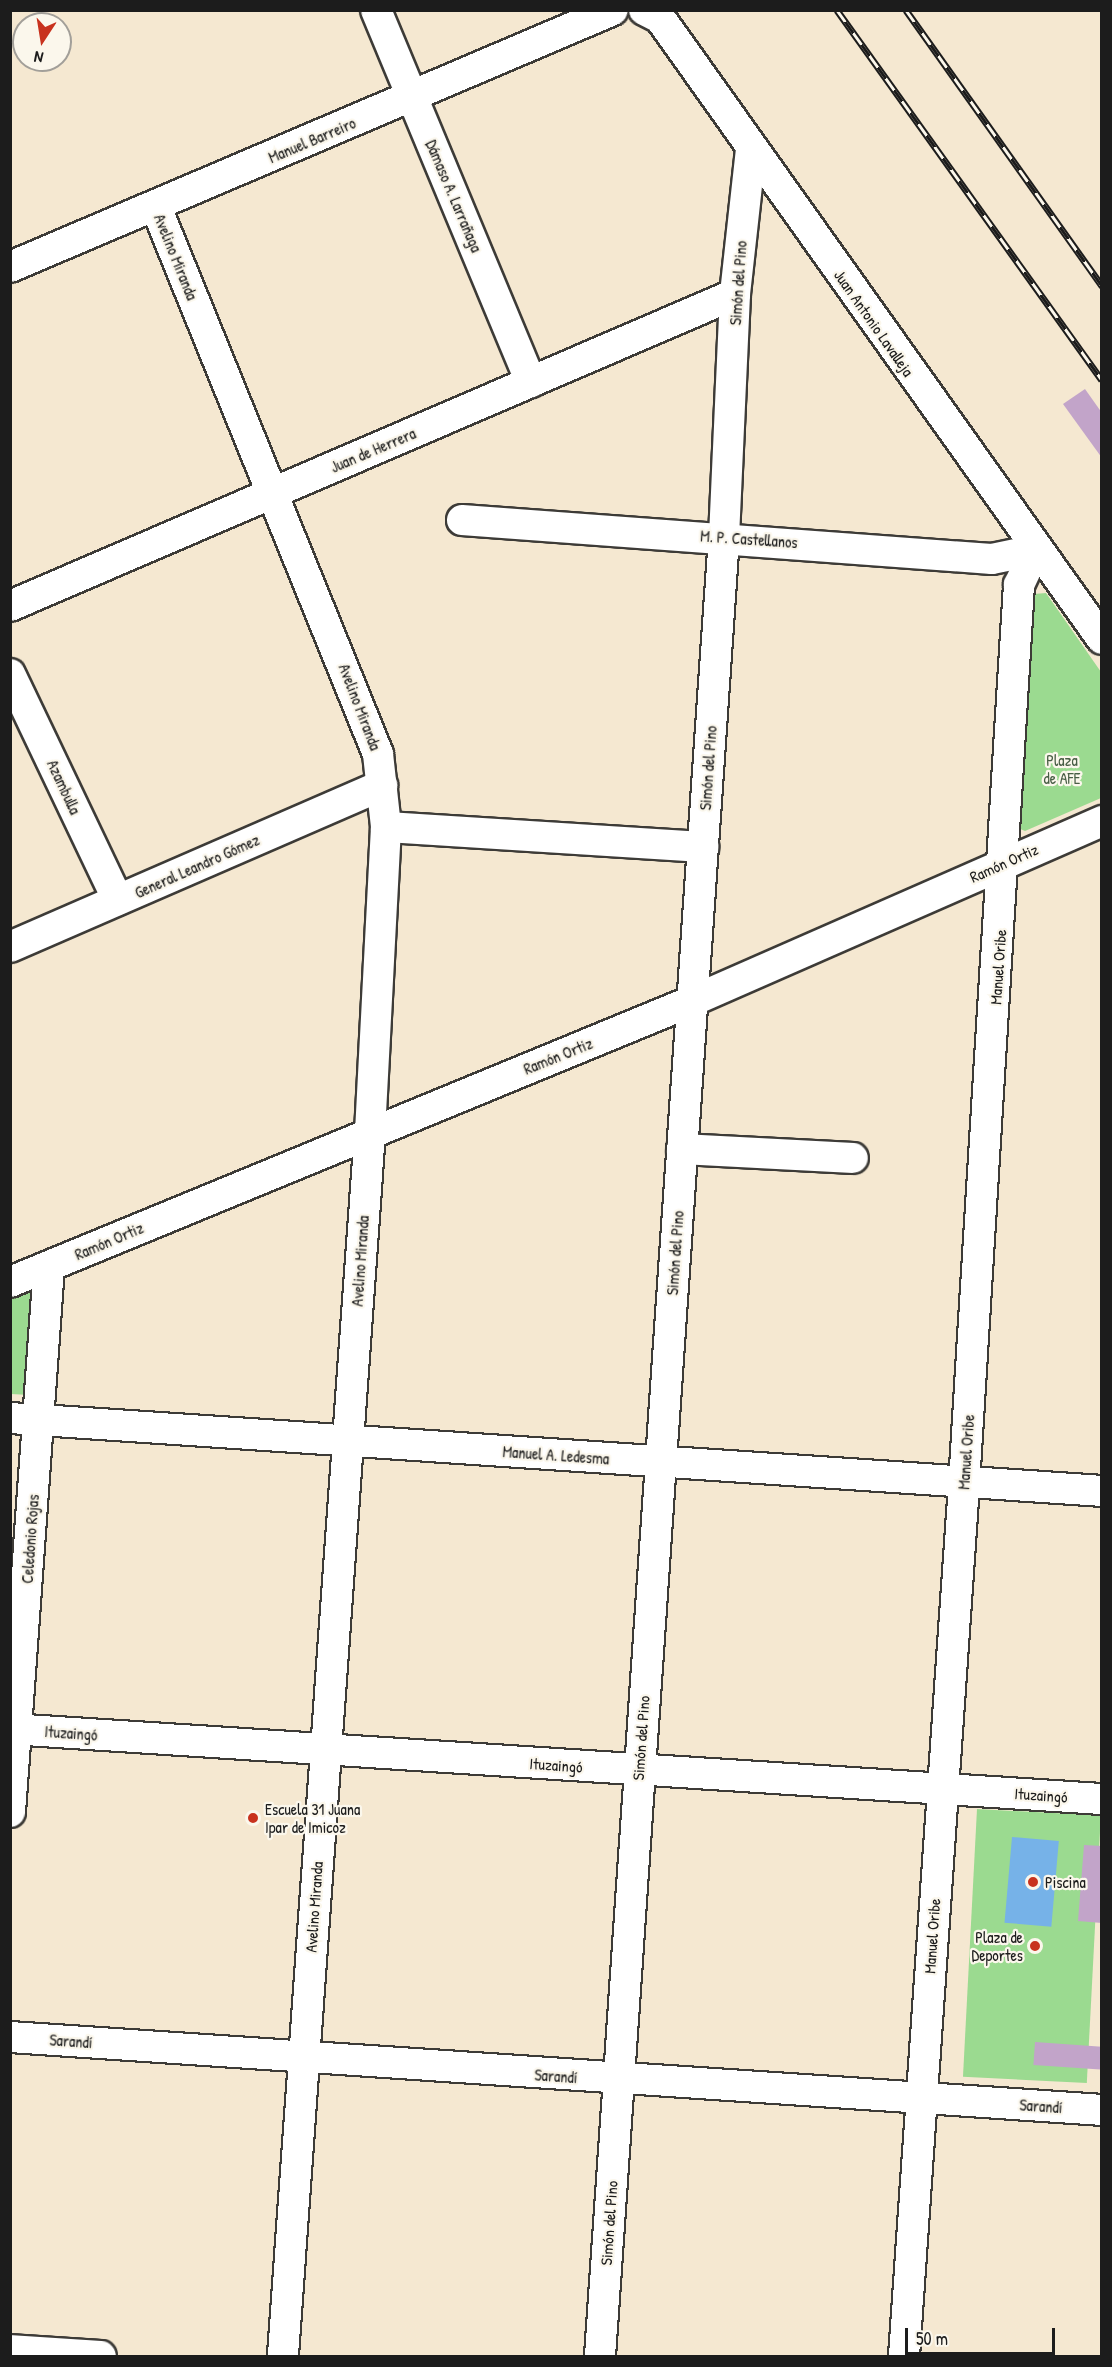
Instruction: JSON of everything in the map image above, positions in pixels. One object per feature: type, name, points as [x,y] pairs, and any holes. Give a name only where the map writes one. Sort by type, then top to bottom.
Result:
[{"type":"street","name":"Dámaso A. Larrañaga","points":[[376,10],[531,382]]},
{"type":"street","name":"Manuel Barreiro","points":[[10,267],[156,207],[613,10]]},
{"type":"street","name":"Juan Antonio Lavalleja","points":[[644,10],[660,18],[751,150],[1101,639]]},
{"type":"street","name":"Simón del Pino","points":[[600,2356],[638,1771],[724,537],[735,294],[751,150]]},
{"type":"street","name":"Avelino Miranda","points":[[156,207],[363,712],[378,754],[386,827],[370,1132],[324,1749],[283,2356]]},
{"type":"street","name":"Juan de Herrera","points":[[10,606],[735,294]]},
{"type":"street","name":"M. P. Castellanos","points":[[462,520],[724,537],[992,559],[1035,549]]},
{"type":"street","name":"Manuel Oribe","points":[[904,2356],[964,1484],[1004,863],[1019,585],[1035,549]]},
{"type":"street","name":"Azambulla","points":[[10,674],[118,900]]},
{"type":"street","name":"General Leandro Gómez","points":[[10,947],[382,785]]},
{"type":"street","name":"Ramón Ortiz","points":[[10,1282],[692,1001],[1101,821]]},
{"type":"street","points":[[386,827],[703,847]]},
{"type":"street","points":[[682,1149],[853,1158]]},
{"type":"street","name":"Celedonio Rojas","points":[[10,1812],[24,1418],[49,1266]]},
{"type":"street","name":"Manuel A. Ledesma","points":[[24,1418],[964,1484],[1101,1491]]},
{"type":"street","name":"Ituzaingó","points":[[13,1729],[1101,1799]]},
{"type":"street","name":"Sarandí","points":[[10,2037],[304,2059],[619,2080],[921,2096],[1101,2110]]},
{"type":"street","points":[[10,2350],[101,2356]]},
{"type":"green space","name":"Plaza de AFE","points":[[1046,593],[1101,672],[1101,798],[1025,831],[1018,828],[1034,594]]},
{"type":"green space","points":[[36,1283],[30,1395],[11,1394],[10,1294]]},
{"type":"green space","name":"Plaza de Deportes","points":[[977,1809],[1101,1815],[1087,2083],[963,2077]]},
{"type":"water","name":"Piscina","points":[[1012,1837],[1059,1841],[1051,1927],[1005,1923]]},
{"type":"building","points":[[1085,389],[1102,413],[1102,458],[1063,404]]},
{"type":"building","points":[[1084,1845],[1102,1846],[1102,1923],[1078,1921]]},
{"type":"building","points":[[1035,2042],[1102,2047],[1100,2070],[1033,2065]]},
{"type":"railway","points":[[837,10],[1102,380]]},
{"type":"railway","points":[[906,10],[1102,286]]},
{"type":"place","name":"Escuela 31 Juana Ipar de Imicoz","points":[[253,1818]]},
{"type":"place","name":"Piscina","points":[[1033,1882]]},
{"type":"place","name":"Plaza de Deportes","points":[[1035,1946]]}]
